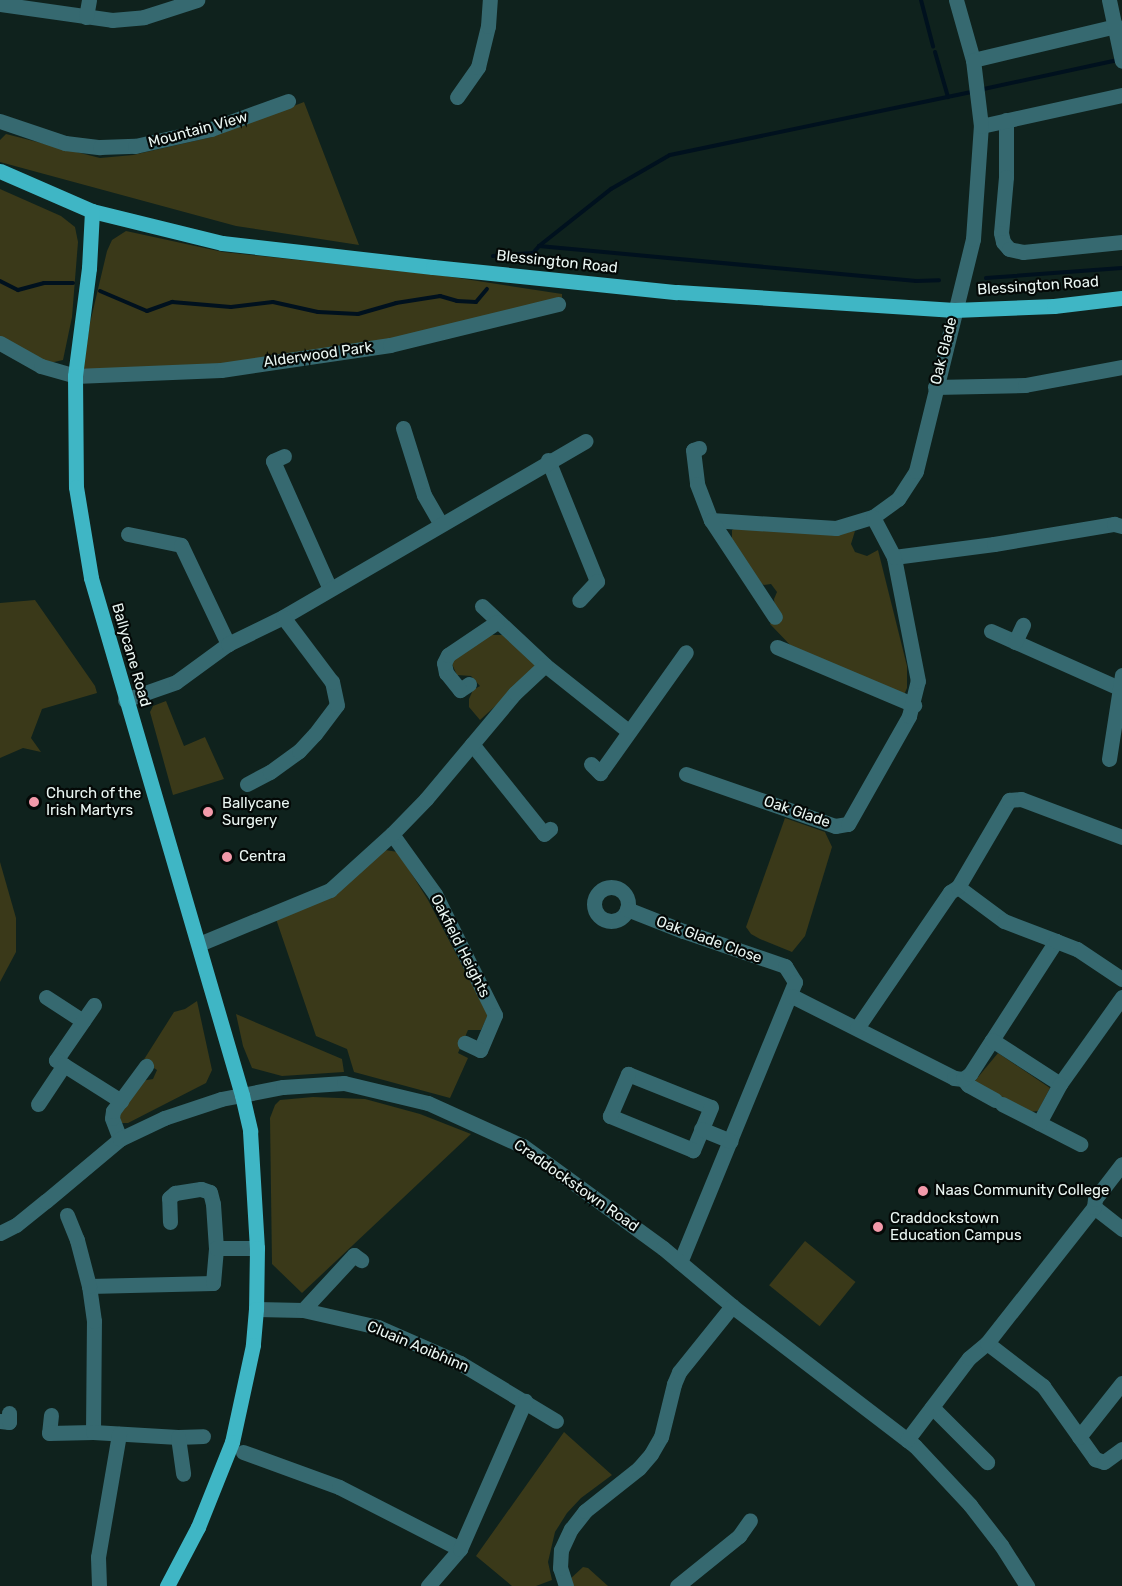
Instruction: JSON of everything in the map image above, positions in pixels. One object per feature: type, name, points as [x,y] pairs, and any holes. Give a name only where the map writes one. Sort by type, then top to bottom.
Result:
[{"type":"main road","name":"Blessington Road","points":[[0,171],[92,210],[222,243],[677,292],[954,310],[1054,306],[1122,298]]},
{"type":"main road","name":"Ballycane Road","points":[[92,210],[89,268],[75,376],[76,487],[91,578],[125,700],[199,944],[250,1131],[256,1248],[256,1309],[253,1345],[232,1442],[198,1527],[167,1586]]},
{"type":"street","points":[[86,17],[89,0]]},
{"type":"street","points":[[0,4],[112,20],[144,17],[197,0]]},
{"type":"street","points":[[457,97],[478,67],[488,26],[490,0]]},
{"type":"street","name":"Oak Glade","points":[[711,520],[836,528],[873,517],[898,499],[916,471],[973,239],[981,126],[978,83],[956,0]]},
{"type":"street","points":[[1109,0],[1121,57]]},
{"type":"street","points":[[973,60],[1116,26]]},
{"type":"street","points":[[981,126],[1122,95]]},
{"type":"street","name":"Mountain View","points":[[0,121],[65,143],[100,147],[135,146],[211,129],[288,101]]},
{"type":"street","points":[[1006,120],[1006,177],[1001,232],[1003,242],[1009,249],[1023,252],[1122,242]]},
{"type":"street","name":"Alderwood Park","points":[[0,343],[41,366],[75,376],[221,370],[387,345],[558,304]]},
{"type":"street","points":[[935,387],[1025,385],[1122,367]]},
{"type":"street","points":[[403,428],[424,495],[440,523]]},
{"type":"street","points":[[125,700],[176,682],[228,644],[283,617],[548,460],[586,441]]},
{"type":"street","points":[[699,448],[693,450],[697,484],[711,520],[775,617]]},
{"type":"street","points":[[284,456],[273,461],[330,589]]},
{"type":"street","points":[[548,460],[597,581],[579,600]]},
{"type":"street","name":"Oak Glade","points":[[686,774],[843,826],[853,816],[914,705],[918,681],[916,660],[894,557],[873,517]]},
{"type":"street","points":[[894,557],[994,544],[1114,524],[1122,526]]},
{"type":"street","points":[[128,534],[181,545],[228,644]]},
{"type":"street","points":[[482,606],[545,665],[628,731]]},
{"type":"street","points":[[247,784],[270,772],[298,751],[337,705],[332,682],[283,617]]},
{"type":"street","points":[[469,684],[460,690],[446,673],[444,663],[447,655],[497,622]]},
{"type":"street","points":[[1015,642],[1023,625]]},
{"type":"street","points":[[990,631],[1121,682],[1109,759]]},
{"type":"street","points":[[777,647],[914,705]]},
{"type":"street","points":[[591,764],[600,772],[686,652]]},
{"type":"street","points":[[199,944],[330,890],[392,834],[515,693],[545,665]]},
{"type":"street","points":[[472,744],[544,834],[550,829]]},
{"type":"street","points":[[857,1028],[950,892],[958,887],[1009,800],[1021,799],[1122,837]]},
{"type":"street","name":"Oakfield Heights","points":[[392,834],[435,894],[495,1015],[480,1050],[465,1043]]},
{"type":"street","points":[[958,887],[1004,921],[1077,949],[1122,979]]},
{"type":"street","name":"Oak Glade Close","points":[[627,909],[785,966],[791,971],[795,982],[792,996]]},
{"type":"street","points":[[680,1262],[792,996],[954,1078],[963,1079],[970,1074],[1056,942]]},
{"type":"street","points":[[46,997],[83,1021]]},
{"type":"street","points":[[1039,1123],[1060,1084],[1122,997]]},
{"type":"street","points":[[94,1005],[56,1060],[121,1101]]},
{"type":"street","points":[[992,1040],[1060,1084]]},
{"type":"street","points":[[38,1104],[64,1065]]},
{"type":"street","points":[[120,1139],[112,1118],[146,1066]]},
{"type":"street","points":[[628,1074],[711,1107],[701,1129],[693,1150],[610,1116],[628,1074]]},
{"type":"street","points":[[963,1079],[968,1085],[998,1102],[1080,1144]]},
{"type":"street","name":"Craddockstown Road","points":[[0,1233],[39,1207],[120,1139],[164,1118],[221,1099],[283,1087],[344,1083],[428,1102],[522,1146],[680,1262],[732,1306],[907,1440],[938,1468],[970,1505],[1001,1545],[1027,1586]]},
{"type":"street","points":[[701,1129],[731,1141]]},
{"type":"street","points":[[907,1440],[969,1358],[987,1343],[1094,1207],[1095,1199],[1122,1164]]},
{"type":"street","points":[[89,1286],[213,1283],[216,1248],[213,1203],[210,1192],[201,1189],[175,1193],[169,1198],[170,1222]]},
{"type":"street","points":[[1094,1207],[1122,1229]]},
{"type":"street","points":[[67,1215],[77,1240],[89,1286],[94,1321],[93,1432]]},
{"type":"street","points":[[216,1248],[256,1248]]},
{"type":"street","points":[[303,1310],[358,1257]]},
{"type":"street","points":[[566,1586],[560,1568],[561,1550],[571,1529],[585,1511],[651,1454],[661,1437],[679,1372],[732,1306]]},
{"type":"street","name":"Cluain Aoibhinn","points":[[256,1309],[303,1310],[378,1327],[460,1364],[556,1421]]},
{"type":"street","points":[[987,1343],[1043,1386],[1099,1462],[1104,1462],[1122,1449]]},
{"type":"street","points":[[1079,1437],[1122,1383]]},
{"type":"street","points":[[432,1585],[460,1549],[525,1401]]},
{"type":"street","points":[[932,1407],[987,1462]]},
{"type":"street","points":[[51,1415],[49,1433],[93,1432],[178,1437],[203,1436]]},
{"type":"street","points":[[99,1586],[98,1557],[119,1434]]},
{"type":"street","points":[[178,1437],[183,1474]]},
{"type":"street","points":[[243,1452],[339,1487],[460,1549]]},
{"type":"street","points":[[682,1584],[739,1536],[750,1520]]},
{"type":"shaded area","points":[[304,102],[359,245],[236,226],[0,162],[0,140],[6,134],[100,158],[133,155],[212,137]]},
{"type":"shaded area","points":[[0,189],[61,216],[75,227],[78,242],[72,317],[63,360],[41,365],[0,340]]},
{"type":"shaded area","points":[[126,231],[223,252],[439,275],[562,294],[562,301],[389,342],[221,367],[83,370],[90,323],[107,251],[112,240]]},
{"type":"shaded area","points":[[739,526],[838,534],[855,531],[851,544],[855,552],[867,556],[878,550],[907,666],[907,688],[904,695],[793,648],[770,624],[775,613],[774,599],[777,592],[771,584],[764,585],[756,580],[732,539],[732,530]]},
{"type":"shaded area","points":[[35,600],[95,686],[97,693],[42,709],[31,738],[41,752],[23,748],[0,758],[0,603]]},
{"type":"shaded area","points":[[491,635],[507,635],[536,662],[535,670],[480,720],[469,707],[469,699],[473,690],[480,686],[471,676],[457,675],[452,664],[455,657]]},
{"type":"shaded area","points":[[166,701],[184,746],[205,737],[224,779],[173,795],[150,712],[153,706]]},
{"type":"shaded area","points":[[785,818],[825,832],[832,847],[805,936],[792,952],[760,939],[751,934],[746,927]]},
{"type":"shaded area","points":[[385,850],[398,852],[428,900],[488,1015],[481,1030],[468,1030],[458,1053],[468,1058],[450,1098],[354,1072],[347,1049],[316,1036],[276,919]]},
{"type":"shaded area","points":[[0,862],[16,918],[16,952],[0,982]]},
{"type":"shaded area","points":[[197,1001],[212,1070],[206,1083],[128,1123],[121,1123],[119,1111],[141,1081],[153,1079],[157,1070],[143,1061],[174,1012],[185,1009]]},
{"type":"shaded area","points":[[236,1014],[342,1059],[344,1072],[282,1076],[252,1068],[243,1046]]},
{"type":"shaded area","points":[[998,1053],[1050,1088],[1038,1111],[1030,1112],[974,1082]]},
{"type":"shaded area","points":[[313,1097],[365,1099],[420,1114],[471,1134],[302,1293],[272,1264],[270,1118],[275,1105],[280,1100]]},
{"type":"shaded area","points":[[805,1241],[856,1282],[820,1326],[769,1285]]},
{"type":"shaded area","points":[[564,1432],[612,1475],[581,1498],[567,1513],[555,1532],[548,1562],[552,1580],[536,1586],[512,1586],[476,1556]]},
{"type":"shaded area","points":[[583,1567],[588,1568],[608,1586],[573,1586],[569,1580]]},
{"type":"waterway","points":[[921,0],[933,46]]},
{"type":"waterway","points":[[935,52],[948,97]]},
{"type":"waterway","points":[[979,90],[1118,60]]},
{"type":"waterway","points":[[539,246],[611,189],[670,155],[972,92]]},
{"type":"waterway","points":[[493,256],[533,253],[539,246],[916,281],[939,280]]},
{"type":"waterway","points":[[986,278],[1122,268]]},
{"type":"waterway","points":[[0,281],[18,290],[44,283],[73,283]]},
{"type":"waterway","points":[[100,291],[147,311],[172,302],[231,307],[273,302],[318,312],[358,314],[396,303],[440,296],[457,301],[476,302],[487,289]]},
{"type":"place","name":"Church of the Irish Martyrs","points":[[34,802]]},
{"type":"place","name":"Ballycane Surgery","points":[[208,812]]},
{"type":"place","name":"Centra","points":[[227,857]]},
{"type":"place","name":"Naas Community College","points":[[923,1191]]},
{"type":"place","name":"Craddockstown Education Campus","points":[[878,1227]]}]
